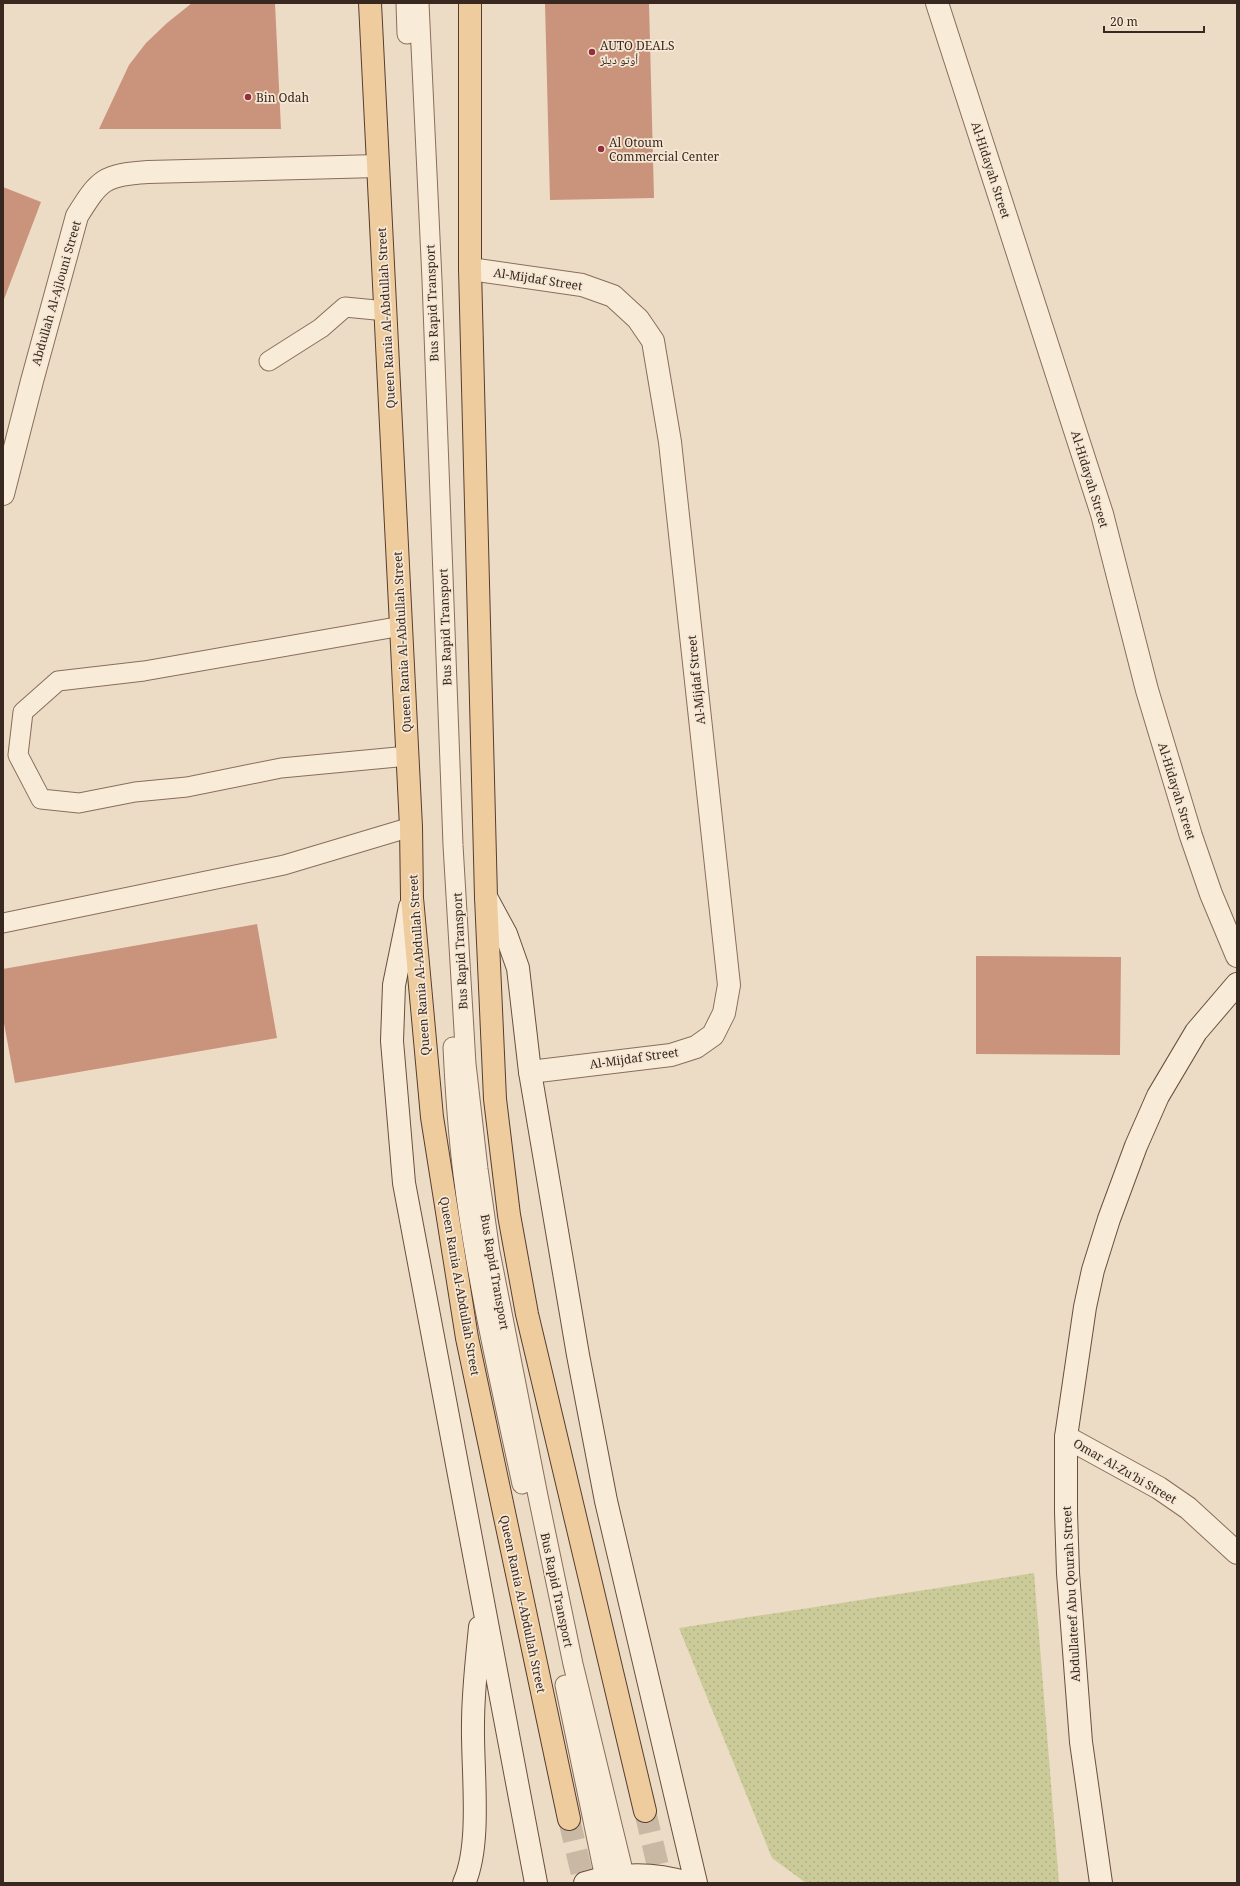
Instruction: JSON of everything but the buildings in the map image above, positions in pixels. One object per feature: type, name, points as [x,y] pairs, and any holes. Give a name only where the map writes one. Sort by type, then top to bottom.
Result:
[{"type":"main road","name":"Queen Rania Al-Abdullah Street","points":[[370,3],[412,827],[412,898],[432,1117],[467,1338],[569,1819]]},
{"type":"main road","points":[[470,3],[470,269],[486,897],[495,1099],[509,1215],[527,1314],[645,1811]]},
{"type":"street","name":"Al-Hidayah Street","points":[[938,3],[1102,514],[1147,690],[1190,836],[1211,894],[1237,956]]},
{"type":"street","name":"Abdullah Al-Ajlouni Street","points":[[3,494],[77,216],[92,193],[106,179],[122,173],[378,166]]},
{"type":"street","name":"Al-Mijdaf Street","points":[[470,269],[582,285],[613,296],[638,319],[653,341],[670,442],[729,985],[724,1013],[713,1035],[696,1047],[671,1055],[530,1072]]},
{"type":"street","points":[[486,897],[506,934],[518,968],[530,1072],[578,1355],[606,1501],[696,1883]]},
{"type":"street","points":[[412,898],[394,985],[392,1041],[404,1183],[536,1883]]},
{"type":"street","name":"Abdullateef Abu Qourah Street","points":[[1101,1883],[1081,1742],[1068,1573],[1066,1437],[1085,1307],[1093,1270],[1109,1219],[1136,1146],[1158,1096],[1185,1050],[1209,1015],[1237,984]]},
{"type":"street","name":"Omar Al-Zu'bi Street","points":[[1066,1437],[1159,1488],[1188,1508],[1237,1553]]},
{"type":"street","points":[[464,1883],[469,1873],[474,1838],[473,1723],[483,1600]]},
{"type":"street","points":[[609,1880],[648,1874],[673,1878],[687,1883]]},
{"type":"lane","name":"Bus Rapid Transport","points":[[406,3],[422,302],[453,1048],[456,1109],[461,1161],[482,1290],[609,1880]]},
{"type":"lane","name":"Bus Rapid Transport","points":[[419,3],[432,280],[453,845],[466,1064],[476,1154],[490,1252],[573,1664],[609,1880]]},
{"type":"lane","points":[[269,361],[321,328],[345,307],[386,311]]},
{"type":"lane","points":[[402,626],[144,671],[58,681],[23,712],[18,755],[41,799],[79,803],[135,792],[187,787],[281,768],[408,756]]},
{"type":"lane","points":[[3,923],[284,865],[412,827]]},
{"type":"green space","points":[[1034,1573],[1059,1883],[806,1883],[772,1858],[679,1628]]},
{"type":"tunnel","points":[[645,1811],[662,1883]]},
{"type":"tunnel","points":[[569,1819],[584,1883]]},
{"type":"place","name":"AUTO DEALS أوتو ديلز","points":[[592,52]]},
{"type":"place","name":"Bin Odah","points":[[248,97]]},
{"type":"place","name":"Al Otoum Commercial Center","points":[[601,149]]}]
